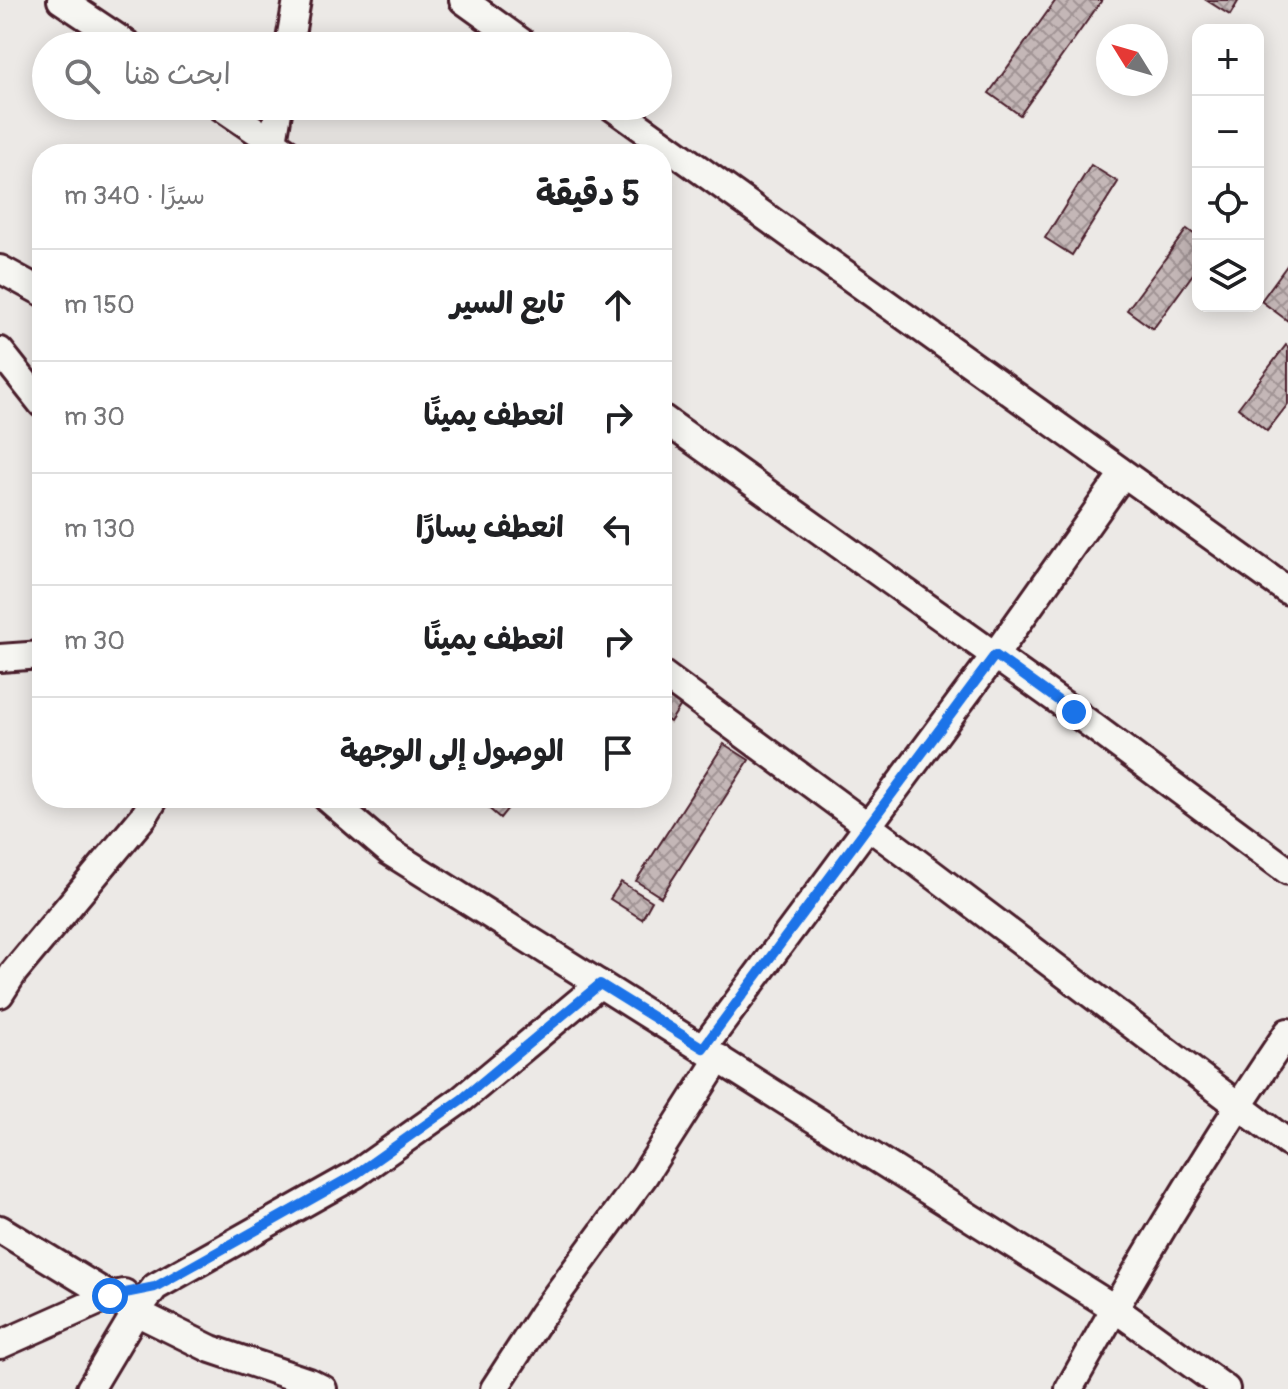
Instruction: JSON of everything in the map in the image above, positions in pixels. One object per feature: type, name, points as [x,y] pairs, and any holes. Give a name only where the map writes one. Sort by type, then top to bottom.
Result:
[{"type":"street","points":[[61,0],[109,32]]},
{"type":"street","points":[[291,32],[297,0]]},
{"type":"street","points":[[464,0],[508,32]]},
{"type":"street","points":[[238,120],[270,144]]},
{"type":"street","points":[[278,144],[279,120]]},
{"type":"street","points":[[630,120],[664,144]]},
{"type":"street","points":[[672,150],[1288,591]]},
{"type":"street","points":[[0,269],[32,287]]},
{"type":"street","points":[[0,351],[32,391]]},
{"type":"street","points":[[672,425],[995,655],[1288,871]]},
{"type":"street","points":[[494,1389],[542,1315],[644,1176],[711,1053],[867,825],[995,655],[1123,474]]},
{"type":"street","points":[[0,658],[32,656]]},
{"type":"street","points":[[672,681],[1288,1143]]},
{"type":"street","points":[[0,994],[14,972],[149,808]]},
{"type":"street","points":[[339,808],[390,852],[1114,1308],[1226,1389]]},
{"type":"street","points":[[0,1345],[110,1296],[155,1287],[356,1174],[462,1099],[600,984]]},
{"type":"street","points":[[1069,1389],[1114,1308],[1238,1105],[1288,1032]]},
{"type":"street","points":[[0,1229],[136,1312],[211,1349],[323,1389]]},
{"type":"street","points":[[90,1389],[136,1312],[155,1287]]},
{"type":"building","points":[[1056,0],[1102,0],[1020,115],[989,93]]},
{"type":"building","points":[[1206,0],[1239,0],[1230,15]]},
{"type":"building","points":[[1091,165],[1118,182],[1072,255],[1045,238]]},
{"type":"building","points":[[1187,229],[1192,233],[1192,275],[1153,329],[1127,310]]},
{"type":"building","points":[[1288,264],[1288,321],[1264,303],[1264,297]]},
{"type":"building","points":[[1286,345],[1288,404],[1267,431],[1238,408]]},
{"type":"building","points":[[672,698],[681,705],[672,719]]},
{"type":"building","points":[[724,744],[749,760],[661,897],[636,881]]},
{"type":"building","points":[[488,808],[508,808],[500,818]]},
{"type":"building","points":[[621,882],[652,901],[642,919],[610,899]]},
{"type":"route","points":[[110,1296],[155,1287],[356,1174],[462,1099],[600,984],[703,1048],[995,655],[1074,712]]}]
